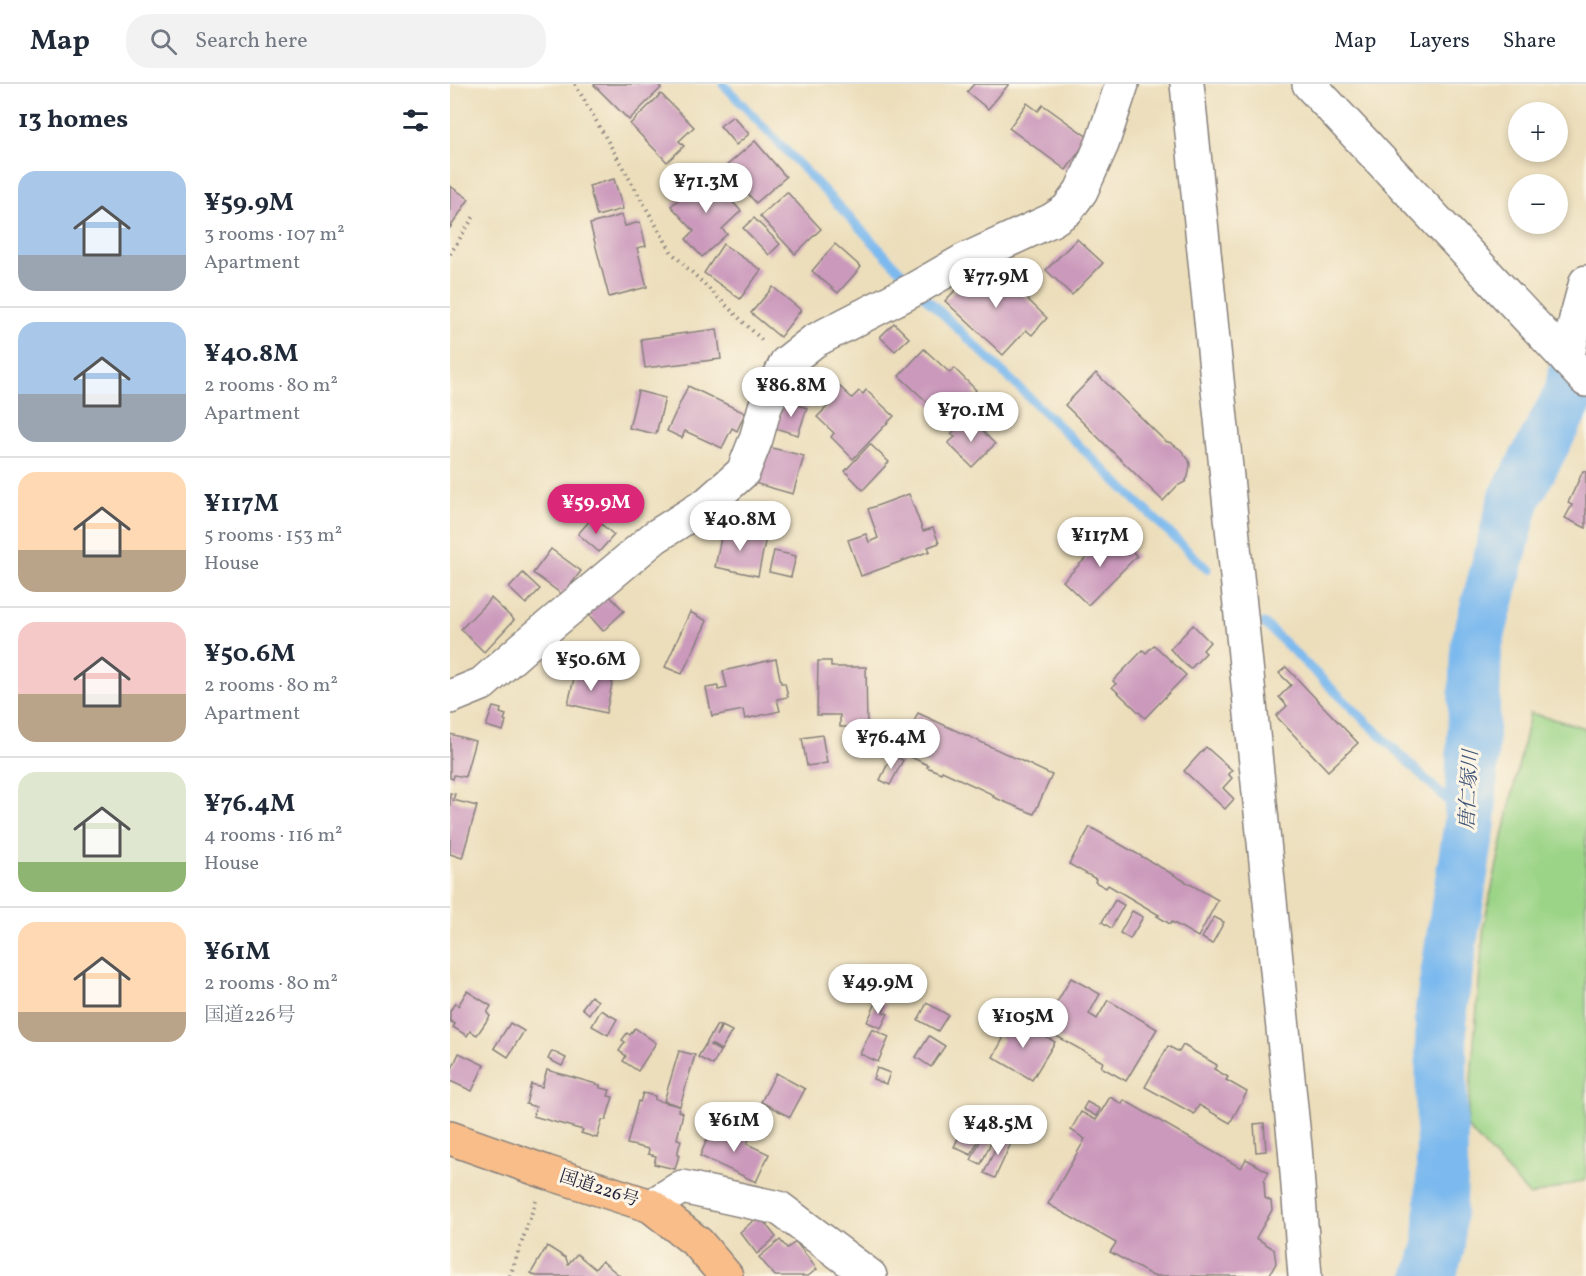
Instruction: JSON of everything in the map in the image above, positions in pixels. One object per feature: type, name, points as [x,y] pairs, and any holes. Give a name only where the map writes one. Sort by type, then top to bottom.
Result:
[{"type":"highway","name":"国道226号","points":[[450,1138],[651,1206],[698,1243],[726,1276]]},
{"type":"street","points":[[450,697],[482,684],[655,537],[707,504],[743,472],[765,407],[786,363],[814,341],[911,291],[963,261],[1052,220],[1067,210],[1081,191],[1102,144],[1122,84]]},
{"type":"street","points":[[1187,84],[1295,1147],[1305,1276]]},
{"type":"street","points":[[1309,84],[1576,370]]},
{"type":"street","points":[[1576,370],[1576,319],[1586,282]]},
{"type":"street","points":[[651,1206],[682,1187],[779,1208],[870,1276]]},
{"type":"path","points":[[575,84],[672,253],[786,363]]},
{"type":"path","points":[[450,254],[474,216]]},
{"type":"path","points":[[510,1276],[546,1172]]},
{"type":"green space","points":[[1530,713],[1586,728],[1586,1180],[1530,1196],[1467,1127],[1484,924]]},
{"type":"building","points":[[595,84],[658,84],[661,88],[629,120]]},
{"type":"building","points":[[974,84],[1009,84],[988,109],[967,92]]},
{"type":"building","points":[[661,94],[694,127],[679,141],[684,146],[667,162],[630,124]]},
{"type":"building","points":[[1027,103],[1038,111],[1043,105],[1089,138],[1066,170],[1009,128]]},
{"type":"building","points":[[733,116],[749,134],[736,145],[720,126]]},
{"type":"building","points":[[755,141],[786,177],[756,203],[725,167]]},
{"type":"building","points":[[707,174],[741,211],[722,229],[727,234],[702,257],[686,239],[694,231],[671,206]]},
{"type":"building","points":[[614,179],[623,209],[597,216],[589,186]]},
{"type":"building","points":[[450,186],[469,199],[450,228]]},
{"type":"building","points":[[787,192],[821,229],[795,254],[760,216]]},
{"type":"building","points":[[622,215],[625,226],[640,222],[646,246],[637,248],[647,287],[609,297],[590,224]]},
{"type":"building","points":[[754,218],[780,244],[769,255],[743,228]]},
{"type":"building","points":[[1077,239],[1103,263],[1072,295],[1046,270]]},
{"type":"building","points":[[723,244],[761,270],[740,299],[704,273]]},
{"type":"building","points":[[835,244],[861,267],[838,293],[812,271]]},
{"type":"building","points":[[990,265],[1005,279],[1009,274],[1022,286],[1018,290],[1047,318],[1032,335],[1026,330],[1003,355],[945,301],[968,277],[974,282]]},
{"type":"building","points":[[773,287],[801,310],[780,337],[751,313]]},
{"type":"building","points":[[894,323],[909,338],[895,351],[880,337]]},
{"type":"building","points":[[717,329],[721,359],[645,368],[641,339]]},
{"type":"building","points":[[924,349],[950,373],[954,368],[976,390],[973,393],[976,396],[963,411],[966,413],[951,424],[899,376]]},
{"type":"building","points":[[1096,373],[1165,441],[1181,450],[1189,460],[1188,477],[1185,482],[1177,486],[1163,501],[1065,405]]},
{"type":"building","points":[[838,385],[852,398],[859,391],[863,394],[866,390],[894,416],[853,459],[831,437],[834,433],[817,417],[829,405],[824,400]]},
{"type":"building","points":[[688,386],[745,413],[737,431],[732,428],[722,448],[685,431],[682,438],[667,431]]},
{"type":"building","points":[[638,391],[665,398],[656,434],[629,428]]},
{"type":"building","points":[[784,400],[807,408],[798,435],[775,428]]},
{"type":"building","points":[[972,420],[995,444],[972,467],[948,443],[955,437],[951,434],[963,422],[966,425]]},
{"type":"building","points":[[870,444],[889,462],[863,490],[845,471]]},
{"type":"building","points":[[764,446],[804,456],[793,494],[754,483]]},
{"type":"building","points":[[1583,471],[1586,472],[1586,528],[1565,518],[1572,505],[1568,503]]},
{"type":"building","points":[[909,494],[923,531],[933,528],[939,543],[928,547],[930,551],[861,576],[848,540],[866,534],[869,542],[878,538],[868,509]]},
{"type":"building","points":[[593,517],[614,535],[599,552],[578,534]]},
{"type":"building","points":[[723,528],[766,537],[758,576],[715,567]]},
{"type":"building","points":[[1112,532],[1137,556],[1088,605],[1063,581]]},
{"type":"building","points":[[551,549],[581,571],[563,595],[533,573]]},
{"type":"building","points":[[774,551],[796,556],[791,577],[769,572]]},
{"type":"building","points":[[523,573],[540,589],[526,604],[509,588]]},
{"type":"building","points":[[609,595],[624,611],[603,631],[588,614]]},
{"type":"building","points":[[491,598],[514,620],[484,652],[461,629]]},
{"type":"building","points":[[690,612],[707,621],[682,674],[665,667]]},
{"type":"building","points":[[1193,625],[1210,642],[1203,650],[1206,653],[1190,669],[1170,649]]},
{"type":"building","points":[[1154,645],[1186,675],[1145,718],[1112,687],[1116,684],[1113,681],[1143,650],[1146,653]]},
{"type":"building","points":[[776,659],[781,683],[785,683],[788,697],[777,699],[780,711],[745,719],[743,710],[712,716],[706,688],[718,686],[718,690],[727,688],[723,671]]},
{"type":"building","points":[[818,661],[831,661],[831,667],[866,667],[867,727],[840,727],[840,715],[817,715]]},
{"type":"building","points":[[1286,667],[1358,743],[1328,771],[1276,716],[1287,706],[1279,697],[1291,685],[1279,673]]},
{"type":"building","points":[[576,670],[613,679],[606,713],[568,704]]},
{"type":"building","points":[[493,707],[501,709],[500,713],[506,715],[503,731],[486,726]]},
{"type":"building","points":[[918,713],[1052,775],[1034,814],[993,797],[994,795],[942,771],[941,773],[927,767],[928,765],[900,752]]},
{"type":"building","points":[[450,734],[475,741],[465,777],[454,775],[453,779],[450,778]]},
{"type":"building","points":[[822,735],[827,763],[807,766],[802,738]]},
{"type":"building","points":[[1206,747],[1232,770],[1228,774],[1232,778],[1223,788],[1234,799],[1225,809],[1184,771]]},
{"type":"building","points":[[892,755],[903,760],[890,785],[880,780]]},
{"type":"building","points":[[450,793],[455,794],[453,800],[477,806],[462,858],[450,854]]},
{"type":"building","points":[[1090,827],[1218,900],[1198,937],[1172,922],[1170,924],[1108,885],[1106,888],[1095,882],[1096,879],[1069,864]]},
{"type":"building","points":[[1115,900],[1124,905],[1111,928],[1102,922]]},
{"type":"building","points":[[1132,911],[1143,917],[1130,939],[1120,933]]},
{"type":"building","points":[[1214,917],[1224,922],[1212,944],[1202,938]]},
{"type":"building","points":[[1071,978],[1100,994],[1089,1014],[1097,1019],[1108,1000],[1157,1029],[1126,1081],[1101,1067],[1103,1062],[1042,1028]]},
{"type":"building","points":[[467,991],[491,1006],[487,1013],[490,1016],[477,1035],[470,1031],[467,1036],[453,1027],[455,1024],[450,1021],[450,1011],[455,1003],[458,1006]]},
{"type":"building","points":[[591,996],[598,1001],[589,1014],[582,1008]]},
{"type":"building","points":[[877,1001],[886,1005],[883,1012],[888,1014],[881,1028],[867,1022]]},
{"type":"building","points":[[927,1003],[948,1015],[938,1031],[918,1020]]},
{"type":"building","points":[[601,1010],[617,1019],[608,1035],[592,1026]]},
{"type":"building","points":[[510,1023],[524,1031],[508,1057],[494,1048]]},
{"type":"building","points":[[1006,1023],[1018,1030],[1022,1023],[1055,1042],[1032,1080],[993,1057],[1003,1039],[999,1036]]},
{"type":"building","points":[[717,1025],[720,1026],[716,1036],[722,1026],[732,1031],[721,1050],[710,1045],[720,1051],[713,1065],[698,1057]]},
{"type":"building","points":[[635,1028],[656,1043],[638,1071],[623,1061],[626,1056],[619,1051],[625,1042],[622,1040]]},
{"type":"building","points":[[872,1029],[889,1037],[878,1062],[860,1054]]},
{"type":"building","points":[[929,1036],[945,1046],[931,1067],[916,1057]]},
{"type":"building","points":[[1183,1045],[1217,1065],[1214,1069],[1228,1077],[1226,1080],[1247,1092],[1230,1123],[1199,1105],[1194,1114],[1145,1087],[1168,1046],[1179,1052]]},
{"type":"building","points":[[552,1051],[566,1058],[562,1066],[548,1059]]},
{"type":"building","points":[[679,1051],[695,1055],[680,1106],[664,1101]]},
{"type":"building","points":[[459,1053],[484,1065],[472,1091],[450,1081],[450,1073]]},
{"type":"building","points":[[877,1068],[890,1073],[886,1084],[873,1079]]},
{"type":"building","points":[[547,1070],[610,1090],[608,1096],[613,1097],[606,1120],[602,1120],[597,1138],[581,1133],[583,1130],[533,1116],[536,1107],[526,1104],[531,1084],[542,1087]]},
{"type":"building","points":[[776,1073],[805,1089],[790,1117],[761,1102]]},
{"type":"building","points":[[643,1093],[655,1096],[655,1100],[679,1106],[678,1111],[683,1113],[677,1139],[681,1140],[675,1169],[654,1164],[656,1156],[648,1154],[649,1149],[627,1144],[638,1101],[640,1102]]},
{"type":"building","points":[[1110,1097],[1122,1104],[1124,1100],[1241,1168],[1246,1159],[1269,1172],[1264,1181],[1265,1198],[1271,1201],[1272,1210],[1256,1238],[1274,1249],[1276,1263],[1269,1276],[1153,1276],[1110,1252],[1116,1243],[1048,1204],[1085,1139],[1071,1130],[1081,1112],[1096,1120]]},
{"type":"building","points":[[1087,1102],[1100,1109],[1096,1116],[1083,1109]]},
{"type":"building","points":[[970,1113],[987,1121],[971,1155],[954,1147]]},
{"type":"building","points":[[990,1120],[999,1125],[981,1164],[971,1160]]},
{"type":"building","points":[[714,1123],[749,1139],[747,1144],[769,1154],[756,1182],[700,1156]]},
{"type":"building","points":[[1264,1123],[1266,1151],[1256,1152],[1254,1124]]},
{"type":"building","points":[[1002,1135],[1013,1139],[995,1178],[984,1173]]},
{"type":"building","points":[[759,1216],[776,1237],[757,1254],[740,1232]]},
{"type":"building","points":[[780,1240],[787,1248],[796,1242],[817,1269],[808,1276],[775,1276],[759,1257]]},
{"type":"building","points":[[547,1246],[566,1258],[568,1264],[577,1254],[595,1269],[602,1261],[620,1276],[536,1276],[531,1273]]},
{"type":"waterway","points":[[723,84],[906,277]]},
{"type":"waterway","points":[[924,296],[1207,569]]},
{"type":"waterway","name":"唐仁塚川","points":[[1430,1276],[1439,1246],[1442,1176],[1441,1009],[1470,822],[1476,647],[1514,500],[1569,396],[1586,322]]},
{"type":"waterway","points":[[1264,623],[1470,822]]}]
